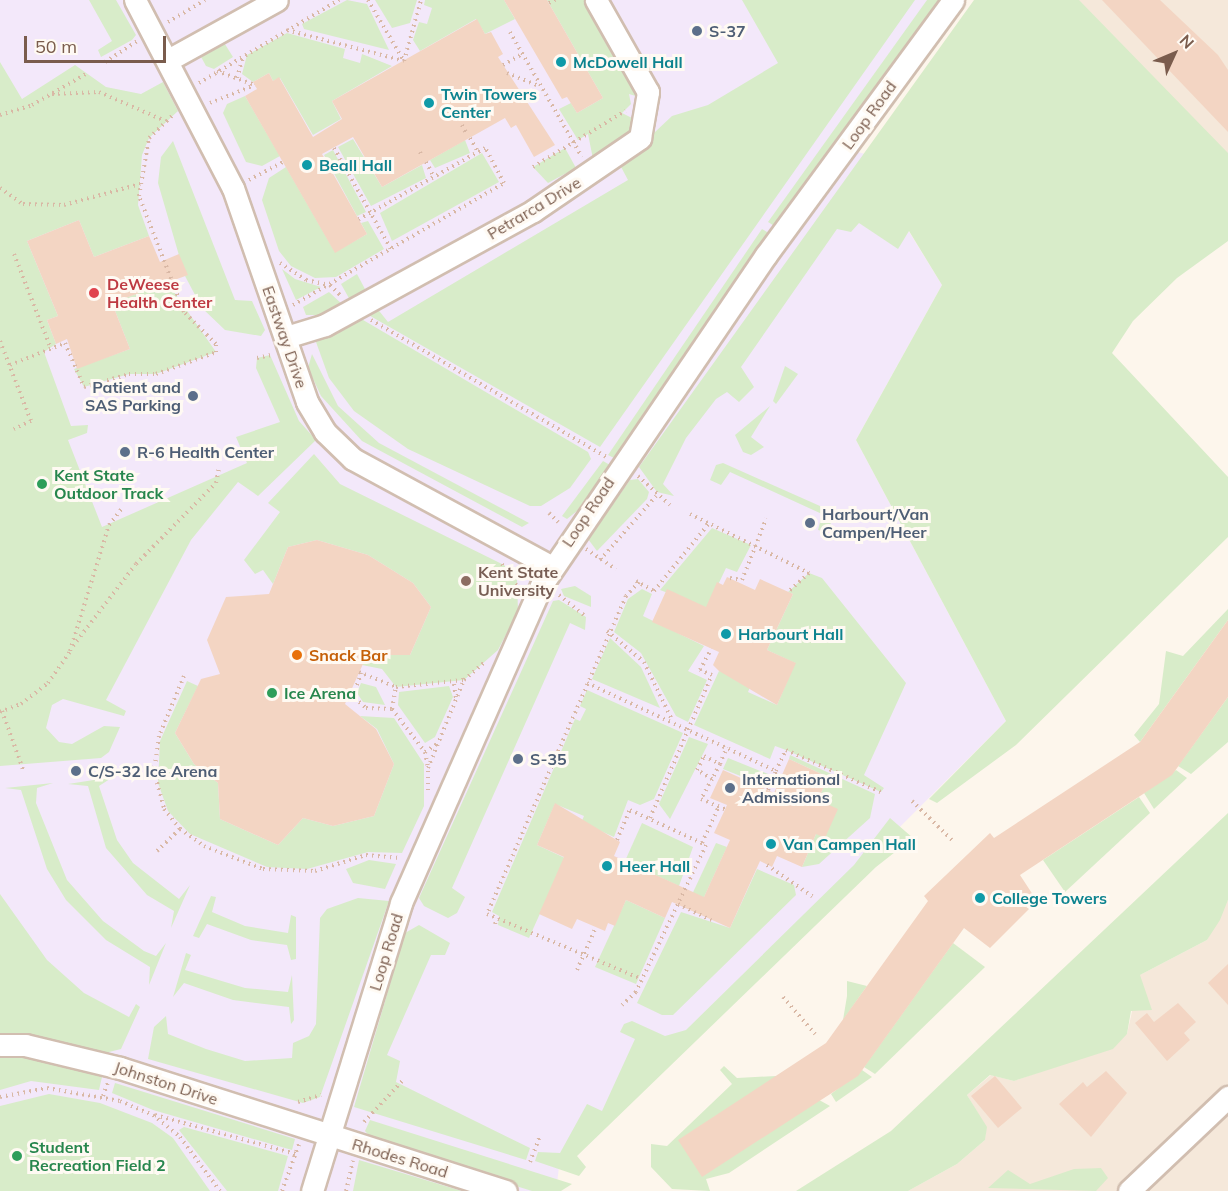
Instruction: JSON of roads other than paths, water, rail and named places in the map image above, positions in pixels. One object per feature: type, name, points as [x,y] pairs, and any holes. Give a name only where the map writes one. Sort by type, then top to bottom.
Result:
[{"type":"street","name":"Eastway Drive","points":[[135,0],[170,58],[233,188],[277,349],[325,432],[353,459],[552,567]]},
{"type":"street","points":[[170,58],[277,0]]},
{"type":"street","name":"Petrarca Drive","points":[[277,349],[355,309],[592,173],[640,138],[650,105],[642,75],[596,0]]},
{"type":"street","name":"Loop Road","points":[[312,1191],[401,903],[481,715],[552,567],[766,255],[953,0]]},
{"type":"street","name":"Johnston Drive","points":[[0,1045],[25,1045],[120,1068],[329,1136]]},
{"type":"street","points":[[1129,1191],[1228,1097]]},
{"type":"street","name":"Rhodes Road","points":[[329,1136],[506,1191]]},
{"type":"place","name":"S-37","points":[[697,31]]},
{"type":"place","name":"McDowell Hall","points":[[561,62]]},
{"type":"place","name":"Twin Towers Center","points":[[429,103]]},
{"type":"place","name":"Beall Hall","points":[[307,165]]},
{"type":"place","name":"DeWeese Health Center","points":[[94,293]]},
{"type":"place","name":"Patient and SAS Parking","points":[[193,396]]},
{"type":"place","name":"R-6 Health Center","points":[[125,452]]},
{"type":"place","name":"Kent State Outdoor Track","points":[[42,484]]},
{"type":"place","name":"Harbourt/Van Campen/Heer","points":[[810,523]]},
{"type":"place","name":"Kent State University","points":[[466,581]]},
{"type":"place","name":"Harbourt Hall","points":[[726,634]]},
{"type":"place","name":"Snack Bar","points":[[297,655]]},
{"type":"place","name":"Ice Arena","points":[[272,693]]},
{"type":"place","name":"S-35","points":[[518,759]]},
{"type":"place","name":"C/S-32 Ice Arena","points":[[76,771]]},
{"type":"place","name":"International Admissions","points":[[730,788]]},
{"type":"place","name":"Van Campen Hall","points":[[771,844]]},
{"type":"place","name":"Heer Hall","points":[[607,866]]},
{"type":"place","name":"College Towers","points":[[980,898]]},
{"type":"place","name":"Student Recreation Field 2","points":[[17,1156]]}]
